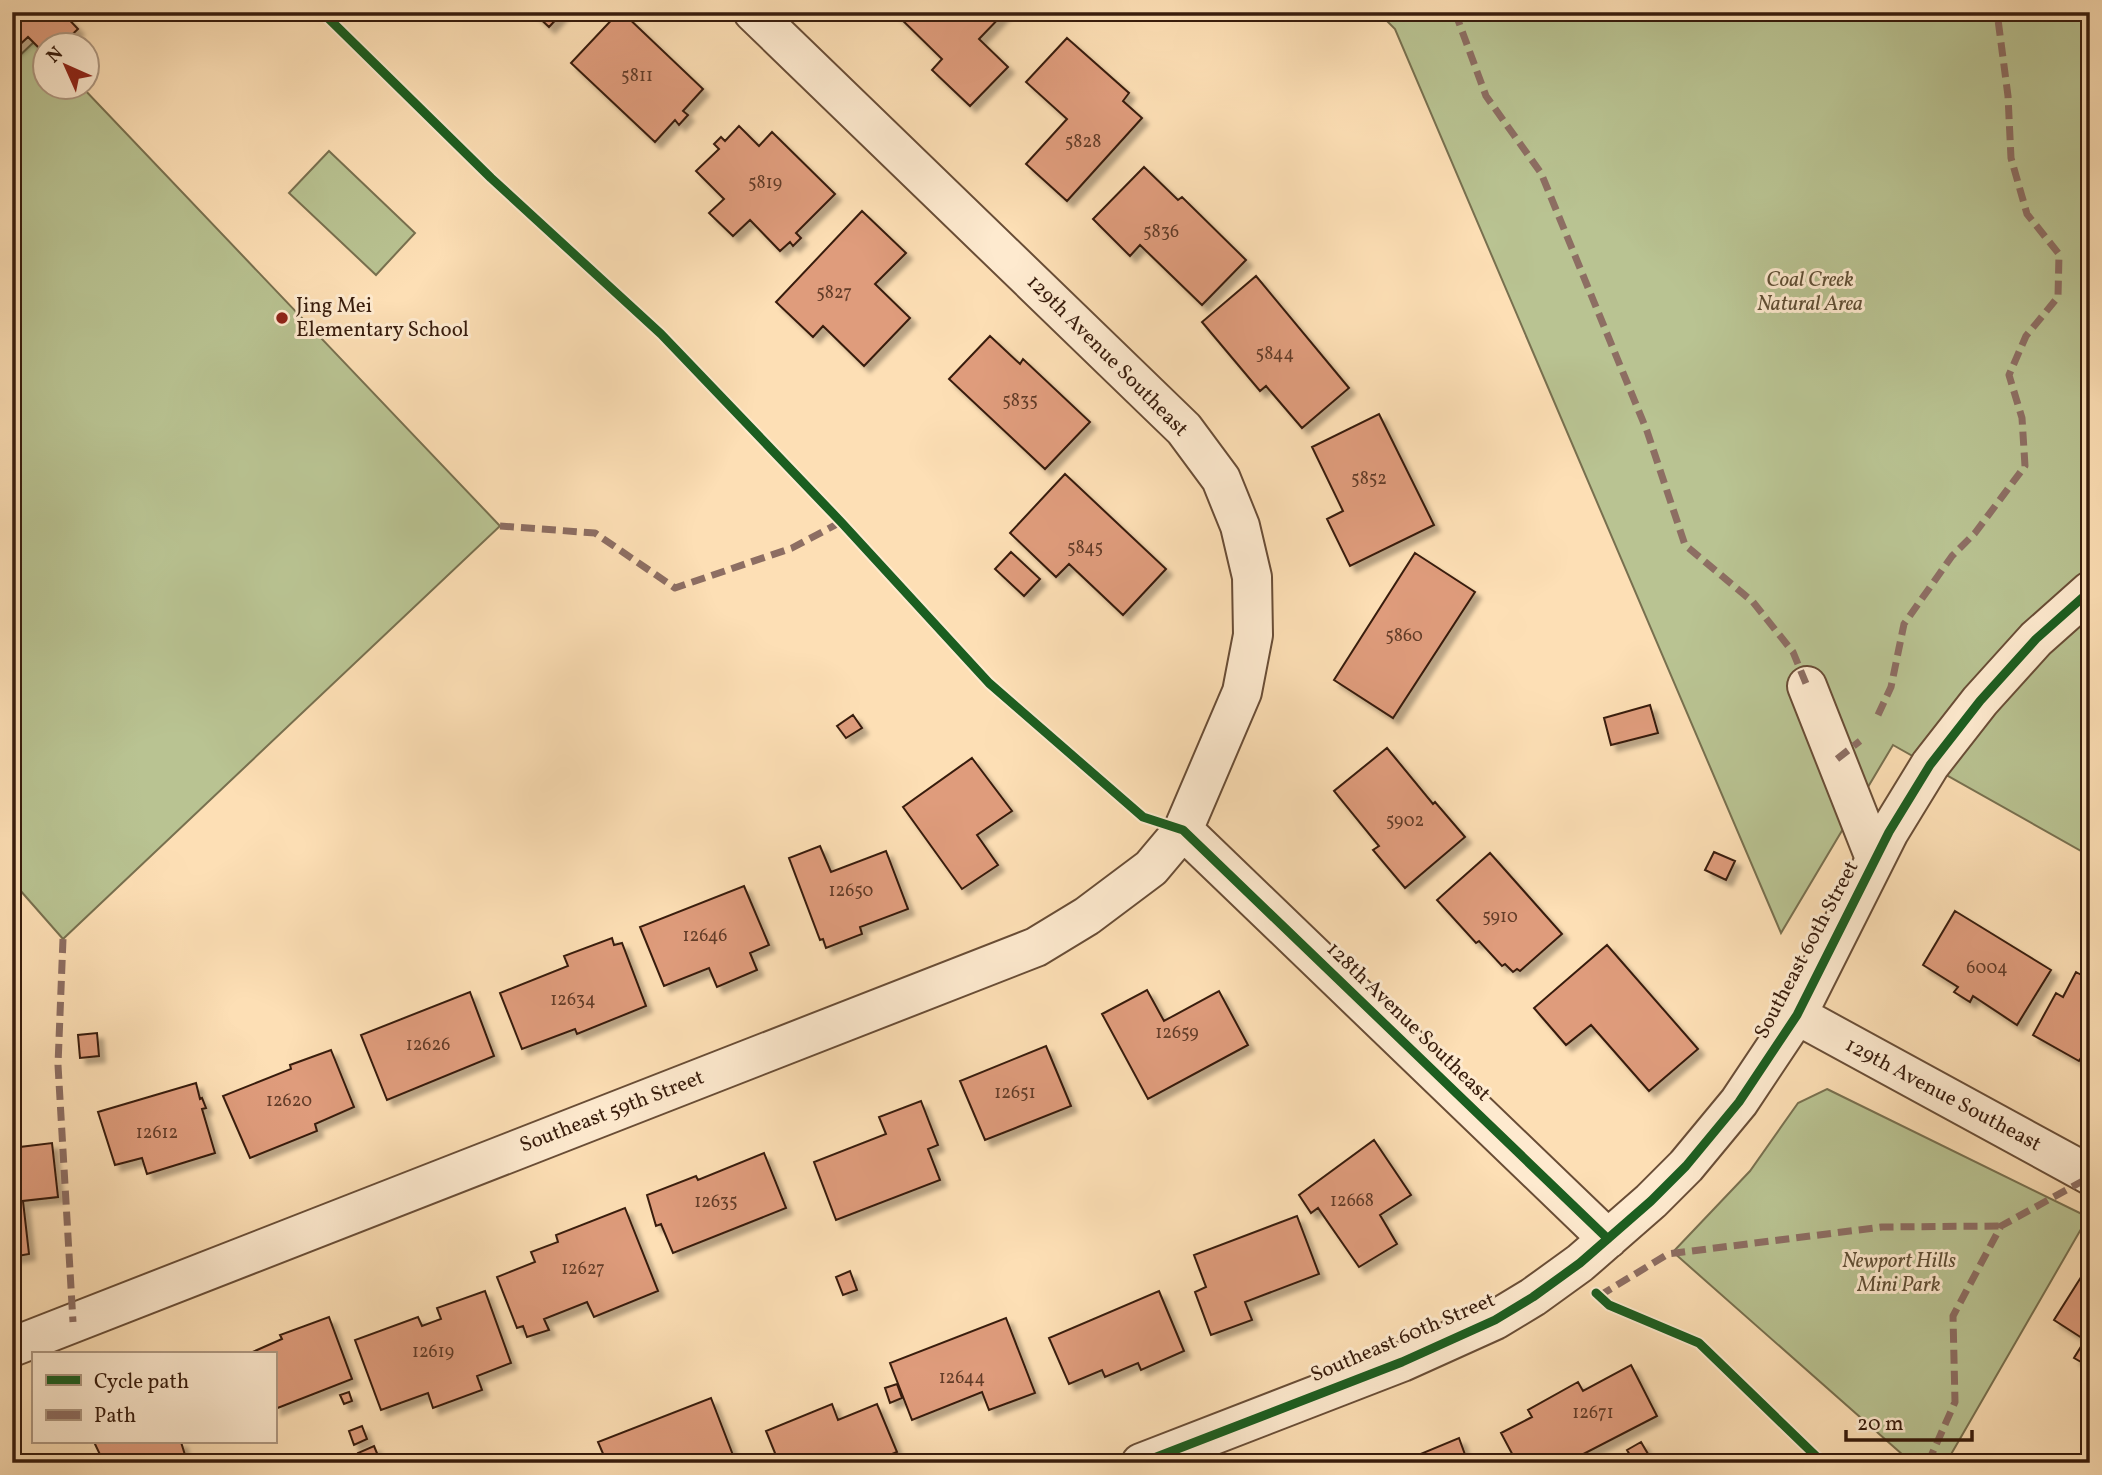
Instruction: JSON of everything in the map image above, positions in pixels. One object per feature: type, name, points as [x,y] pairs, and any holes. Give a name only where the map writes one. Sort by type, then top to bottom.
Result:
[{"type":"street","name":"129th Avenue Southeast","points":[[752,12],[1184,429],[1221,480],[1240,526],[1252,577],[1253,635],[1242,692],[1183,830]]},
{"type":"street","name":"Southeast 60th Street","points":[[1141,1463],[1402,1362],[1494,1320],[1533,1297],[1608,1239],[1686,1166],[1739,1102],[1797,1015],[1875,858],[1930,765],[1980,701],[2036,639],[2090,591]]},
{"type":"street","points":[[1807,685],[1875,858]]},
{"type":"street","name":"128th Avenue Southeast","points":[[1183,830],[1608,1239]]},
{"type":"street","name":"Southeast 59th Street","points":[[12,1347],[1036,947],[1087,916],[1151,868],[1183,830]]},
{"type":"street","name":"129th Avenue Southeast","points":[[1797,1015],[2090,1175]]},
{"type":"green space","name":"Coal Creek Natural Area","points":[[1378,12],[2090,12],[2090,856],[1893,745],[1781,933],[1395,29]]},
{"type":"green space","points":[[32,44],[32,102],[96,102],[500,526],[63,939],[12,881],[12,63]]},
{"type":"green space","points":[[329,151],[415,233],[376,275],[289,193]]},
{"type":"green space","name":"Newport Hills Mini Park","points":[[1827,1089],[2088,1217],[1946,1463],[1912,1463],[1673,1252],[1750,1171],[1798,1103]]},
{"type":"building","points":[[26,12],[62,12],[78,29],[75,32],[32,32],[32,41],[28,37],[12,52],[12,26]]},
{"type":"building","points":[[533,12],[563,12],[549,27]]},
{"type":"building","points":[[619,12],[703,89],[683,111],[688,115],[679,125],[675,120],[655,142],[571,63]]},
{"type":"building","points":[[894,12],[1005,12],[979,39],[1008,67],[970,106],[932,70],[942,59]]},
{"type":"building","points":[[1067,38],[1129,93],[1123,101],[1142,118],[1067,201],[1026,164],[1067,119],[1026,82]]},
{"type":"building","points":[[739,126],[759,146],[772,132],[835,194],[796,233],[801,238],[793,246],[790,242],[780,251],[750,220],[733,236],[709,213],[724,199],[696,171],[719,149],[714,144],[721,137],[725,141]]},
{"type":"building","points":[[1144,167],[1178,200],[1182,197],[1246,260],[1202,305],[1140,245],[1130,256],[1093,219]]},
{"type":"building","points":[[862,211],[906,253],[875,284],[910,318],[864,366],[823,326],[813,337],[776,302]]},
{"type":"building","points":[[1256,276],[1349,388],[1302,428],[1266,386],[1260,391],[1202,322]]},
{"type":"building","points":[[990,336],[1020,364],[1023,359],[1090,422],[1045,469],[949,379]]},
{"type":"building","points":[[1379,414],[1434,525],[1350,566],[1327,519],[1343,511],[1312,447]]},
{"type":"building","points":[[1065,474],[1166,569],[1123,615],[1069,564],[1056,577],[1010,533]]},
{"type":"building","points":[[1011,552],[1040,579],[1024,596],[995,569]]},
{"type":"building","points":[[1415,553],[1475,592],[1393,718],[1334,680]]},
{"type":"building","points":[[1650,705],[1658,733],[1611,745],[1604,718]]},
{"type":"building","points":[[853,715],[862,728],[846,738],[837,726]]},
{"type":"building","points":[[1387,748],[1433,804],[1435,802],[1465,837],[1405,888],[1373,850],[1379,846],[1334,791]]},
{"type":"building","points":[[972,758],[1012,811],[977,835],[998,865],[962,889],[903,807]]},
{"type":"building","points":[[820,846],[831,872],[886,851],[908,909],[860,927],[862,934],[826,948],[823,939],[820,940],[789,858]]},
{"type":"building","points":[[1714,852],[1735,861],[1726,880],[1705,870]]},
{"type":"building","points":[[1490,853],[1562,934],[1520,971],[1517,969],[1513,972],[1505,964],[1502,966],[1479,941],[1476,943],[1437,900]]},
{"type":"building","points":[[744,886],[769,945],[750,953],[757,970],[717,987],[709,968],[664,986],[640,927]]},
{"type":"building","points":[[1955,911],[2051,970],[2017,1025],[1973,996],[1970,1002],[1954,992],[1958,987],[1923,965]]},
{"type":"building","points":[[612,938],[614,945],[622,943],[646,1006],[577,1034],[575,1029],[522,1049],[500,993],[568,966],[564,956]]},
{"type":"building","points":[[1607,945],[1698,1049],[1649,1091],[1591,1025],[1566,1045],[1534,1008]]},
{"type":"building","points":[[2090,968],[2090,1043],[2079,1061],[2033,1035],[2056,993],[2063,997],[2076,972],[2085,977]]},
{"type":"building","points":[[1147,990],[1164,1021],[1219,991],[1248,1045],[1148,1099],[1102,1014]]},
{"type":"building","points":[[470,992],[494,1056],[387,1100],[361,1035]]},
{"type":"building","points":[[97,1033],[99,1056],[80,1058],[78,1035]]},
{"type":"building","points":[[1046,1046],[1071,1106],[985,1140],[960,1081]]},
{"type":"building","points":[[331,1050],[354,1107],[315,1124],[317,1131],[250,1158],[223,1096],[291,1069],[290,1065]]},
{"type":"building","points":[[196,1083],[200,1099],[202,1098],[206,1108],[202,1109],[215,1153],[147,1174],[142,1158],[115,1165],[98,1112]]},
{"type":"building","points":[[921,1101],[938,1145],[928,1149],[940,1180],[836,1220],[814,1162],[886,1134],[879,1117]]},
{"type":"building","points":[[1374,1140],[1411,1195],[1380,1215],[1397,1244],[1359,1267],[1318,1208],[1311,1213],[1299,1195]]},
{"type":"building","points":[[52,1143],[58,1197],[23,1201],[29,1254],[12,1257],[12,1148]]},
{"type":"building","points":[[764,1153],[786,1208],[673,1253],[661,1224],[656,1226],[647,1195],[696,1176],[698,1180]]},
{"type":"building","points":[[625,1208],[658,1291],[594,1317],[587,1302],[544,1319],[549,1330],[527,1337],[523,1326],[517,1328],[497,1277],[535,1262],[531,1252],[558,1242],[556,1235]]},
{"type":"building","points":[[1297,1216],[1319,1274],[1245,1302],[1252,1320],[1211,1335],[1195,1292],[1206,1287],[1194,1255]]},
{"type":"building","points":[[2090,1263],[2090,1367],[2074,1358],[2085,1340],[2054,1320]]},
{"type":"building","points":[[850,1271],[857,1290],[843,1295],[836,1277]]},
{"type":"building","points":[[485,1291],[511,1363],[477,1376],[482,1390],[433,1408],[428,1393],[381,1410],[355,1340],[418,1317],[422,1326],[441,1319],[437,1308]]},
{"type":"building","points":[[1159,1291],[1184,1351],[1141,1370],[1138,1363],[1105,1377],[1102,1370],[1069,1384],[1049,1338]]},
{"type":"building","points":[[329,1317],[352,1379],[276,1409],[276,1352],[253,1352],[282,1339],[280,1335]]},
{"type":"building","points":[[1006,1318],[1035,1393],[989,1410],[982,1392],[912,1420],[890,1363]]},
{"type":"building","points":[[1631,1365],[1657,1416],[1566,1463],[1517,1463],[1501,1433],[1532,1417],[1528,1410],[1578,1382],[1583,1391]]},
{"type":"building","points":[[897,1384],[902,1398],[890,1403],[885,1388]]},
{"type":"building","points":[[349,1392],[352,1401],[344,1404],[340,1395]]},
{"type":"building","points":[[711,1398],[736,1463],[607,1463],[598,1442]]},
{"type":"building","points":[[832,1404],[838,1420],[877,1404],[897,1452],[870,1463],[779,1463],[766,1431]]},
{"type":"building","points":[[362,1426],[367,1439],[354,1445],[349,1431]]},
{"type":"building","points":[[1459,1438],[1468,1463],[1407,1463],[1406,1460]]},
{"type":"building","points":[[1641,1442],[1648,1454],[1634,1462],[1627,1450]]},
{"type":"building","points":[[95,1444],[182,1444],[185,1455],[170,1463],[155,1463],[151,1455],[136,1463],[104,1463]]},
{"type":"building","points":[[374,1446],[381,1463],[361,1463],[358,1453]]},
{"type":"marked path","points":[[1455,12],[1486,96],[1541,173],[1647,431],[1685,545],[1753,602],[1793,652],[1807,686]]},
{"type":"marked path","points":[[1878,715],[1891,687],[1904,624],[1952,556],[1975,533],[2025,466],[2022,418],[2009,375],[2026,336],[2058,297],[2059,254],[2027,214],[2011,158],[2008,96],[1997,12]]},
{"type":"marked path","points":[[500,526],[595,533],[675,588],[792,548],[841,522]]},
{"type":"marked path","points":[[1837,759],[1860,741]]},
{"type":"marked path","points":[[63,939],[58,1065],[73,1322]]},
{"type":"marked path","points":[[1928,1463],[1955,1402],[1953,1316],[2001,1226],[2090,1177]]},
{"type":"marked path","points":[[1599,1296],[1668,1254],[1882,1227],[2001,1226]]},
{"type":"cycle path","points":[[322,12],[491,178],[661,334],[841,522],[989,683],[1143,817],[1183,830],[1608,1239]]},
{"type":"cycle path","points":[[1141,1463],[1402,1362],[1495,1320],[1580,1263],[1651,1201],[1686,1166],[1739,1102],[1797,1015],[1889,832],[1930,765],[1980,701],[2036,639],[2090,591]]},
{"type":"cycle path","points":[[1596,1293],[1609,1305],[1699,1343],[1823,1463]]},
{"type":"place","name":"Jing Mei Elementary School","points":[[282,318]]}]
